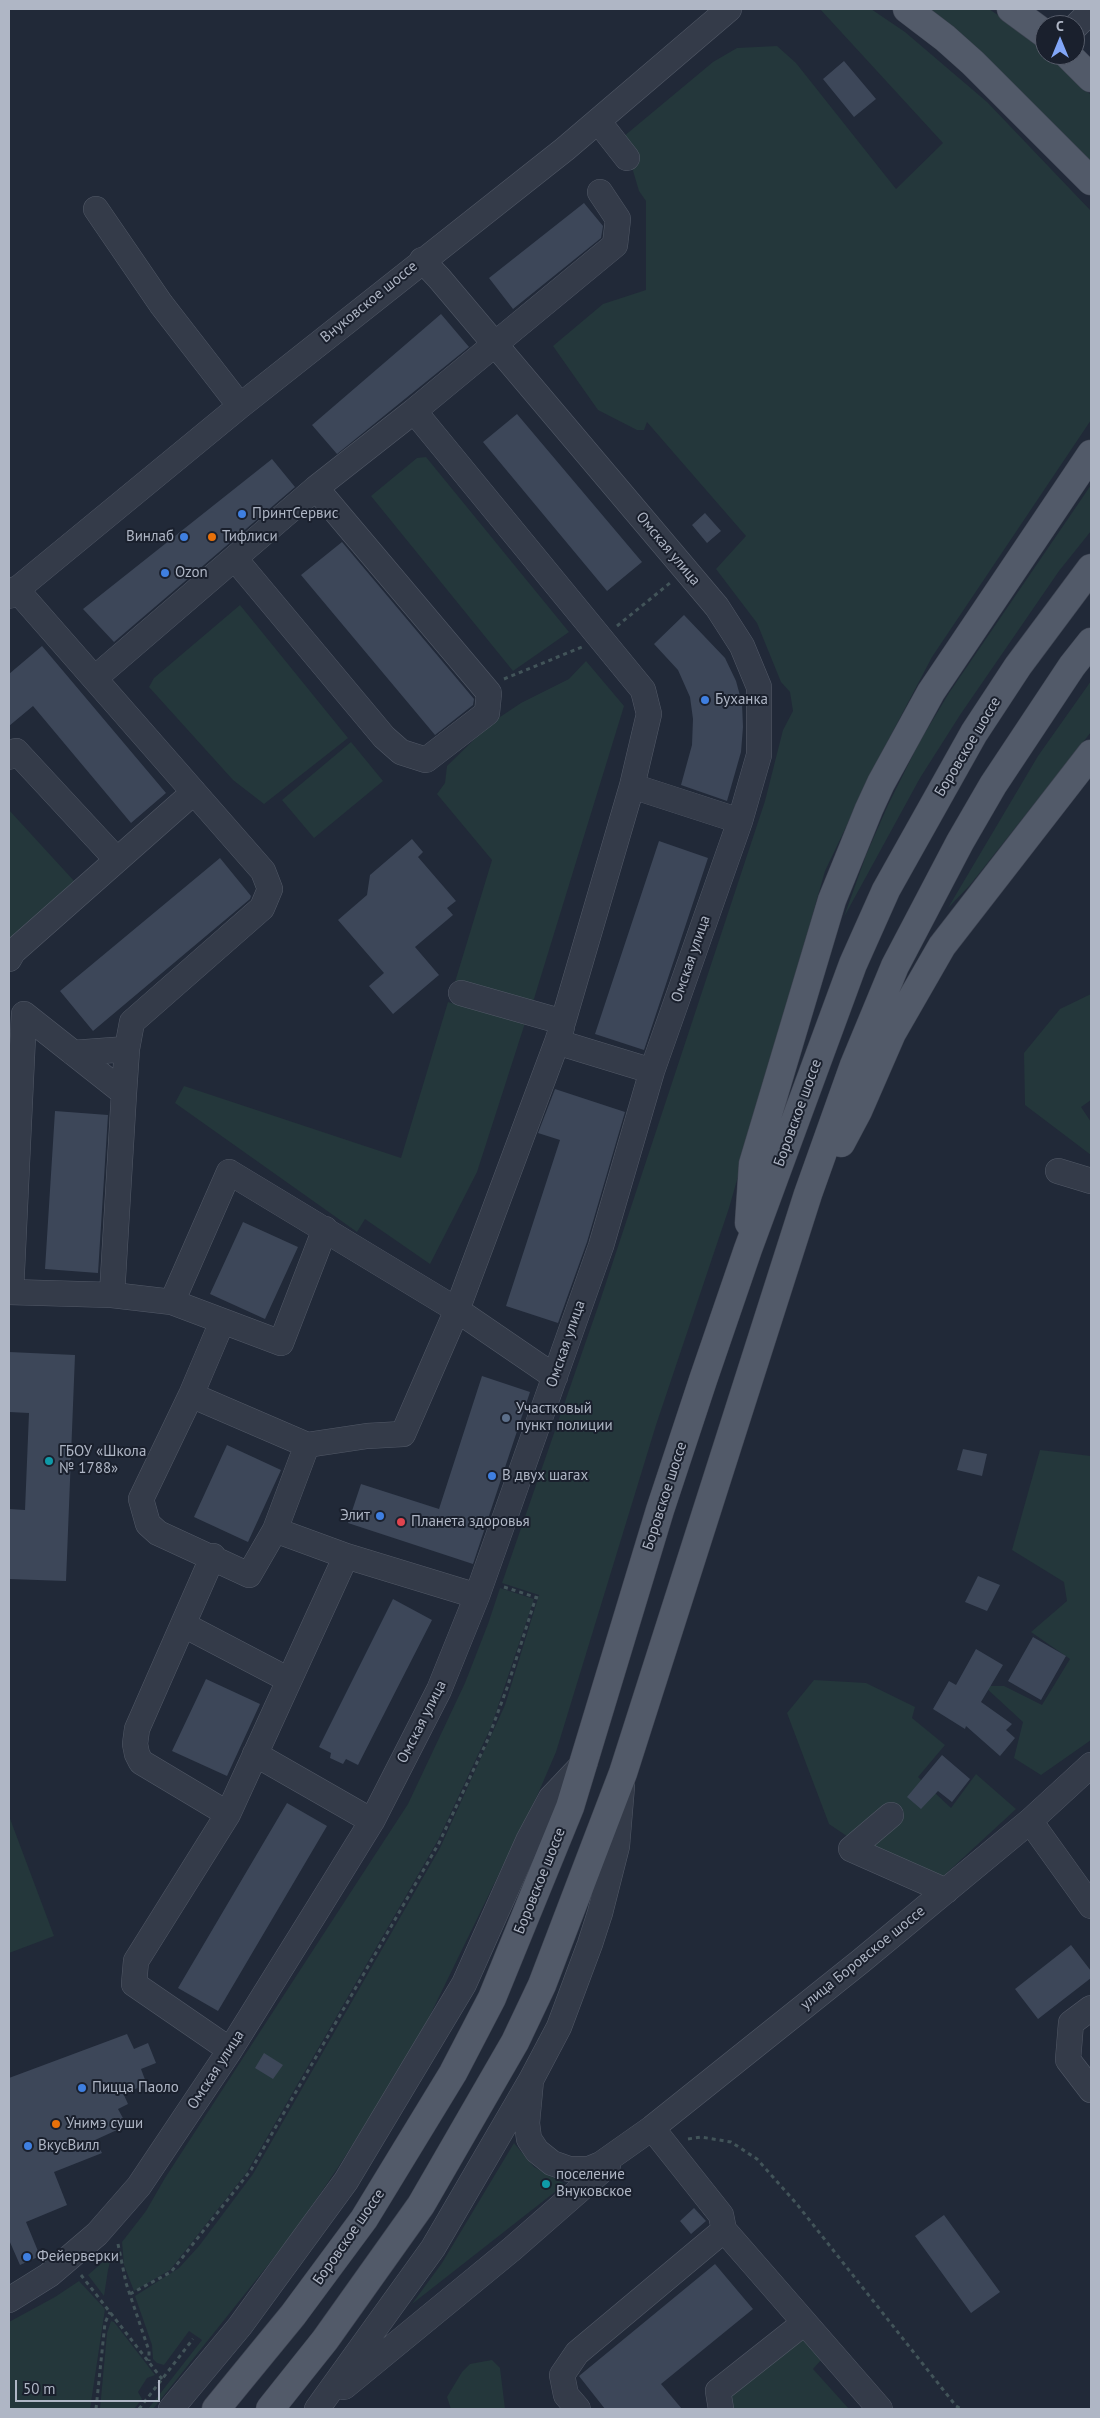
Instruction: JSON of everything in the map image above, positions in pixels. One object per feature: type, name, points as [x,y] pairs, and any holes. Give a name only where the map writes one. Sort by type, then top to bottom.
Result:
[{"type":"main road","points":[[907,9],[966,57],[1091,181]]},
{"type":"main road","points":[[1011,9],[1035,27]]},
{"type":"main road","points":[[1078,65],[1091,78]]},
{"type":"main road","points":[[748,1249],[753,1164],[832,900],[869,809],[881,783],[931,692],[1091,454]]},
{"type":"main road","name":"Боровское шоссе","points":[[216,2409],[293,2315],[364,2219],[453,2073],[503,1974],[548,1864],[585,1762],[660,1510],[748,1249],[844,985],[886,890],[990,708],[1070,593],[1091,568]]},
{"type":"main road","points":[[270,2409],[325,2340],[421,2205],[485,2098],[515,2042],[542,1985],[624,1773],[808,1194],[854,1065],[895,966],[960,842],[993,785],[1072,666],[1091,642]]},
{"type":"main road","points":[[808,1194],[850,1127],[892,1033],[942,946],[1091,754]]},
{"type":"street","name":"Внуковское шоссе","points":[[12,592],[240,406],[598,121],[729,9]]},
{"type":"street","points":[[598,121],[627,158]]},
{"type":"street","points":[[94,678],[236,560],[316,488],[414,411],[615,245],[618,218],[600,192]]},
{"type":"street","points":[[96,210],[161,304],[240,406]]},
{"type":"street","name":"Омская улица","points":[[9,2300],[49,2275],[97,2234],[138,2186],[230,2050],[372,1821],[440,1690],[477,1596],[601,1246],[652,1071],[740,821],[759,755],[761,714],[759,686],[742,646],[717,608],[422,260]]},
{"type":"street","points":[[191,1396],[307,1445],[367,1436],[403,1434],[456,1310],[560,1032],[632,786],[649,714],[642,690],[414,411]]},
{"type":"street","points":[[236,560],[384,737],[401,752],[426,760],[488,713],[490,693],[316,488]]},
{"type":"street","points":[[12,592],[94,678],[263,871],[270,889],[262,908],[132,1022],[127,1049],[112,1295]]},
{"type":"street","points":[[9,757],[16,751],[117,860]]},
{"type":"street","points":[[632,786],[740,821]]},
{"type":"street","points":[[9,959],[13,952],[194,792]]},
{"type":"street","points":[[462,993],[652,1071]]},
{"type":"street","points":[[16,1009],[124,1093]]},
{"type":"street","points":[[16,1009],[10,1292],[112,1295],[172,1302],[281,1343],[325,1229]]},
{"type":"street","points":[[74,1053],[127,1049]]},
{"type":"street","points":[[1058,1171],[1091,1181]]},
{"type":"street","points":[[172,1302],[228,1172],[456,1310],[555,1377]]},
{"type":"street","points":[[222,1322],[191,1396],[142,1499],[148,1524],[158,1533],[213,1556],[249,1574],[274,1530],[307,1445]]},
{"type":"street","points":[[274,1530],[346,1556],[477,1596]]},
{"type":"street","points":[[213,1556],[137,1729],[137,1754],[141,1762],[228,1814]]},
{"type":"street","points":[[230,2050],[134,1984],[136,1961],[228,1814],[346,1556]]},
{"type":"street","points":[[184,1625],[289,1680]]},
{"type":"street","points":[[255,1754],[372,1821]]},
{"type":"street","points":[[171,2409],[240,2326],[346,2181],[464,1984],[528,1841],[551,1798],[585,1762]]},
{"type":"street","name":"улица Боровское шоссе","points":[[630,2145],[659,2137],[1030,1821],[1091,1765]]},
{"type":"street","points":[[317,2409],[433,2248],[531,2080],[559,2027],[590,1944],[616,1846],[624,1773]]},
{"type":"street","points":[[891,1815],[850,1849],[946,1891]]},
{"type":"street","points":[[1030,1821],[1091,1906]]},
{"type":"street","points":[[1091,2008],[1071,2023],[1068,2060],[1091,2090]]},
{"type":"street","points":[[531,2080],[528,2132],[532,2146],[544,2157],[561,2167],[589,2168],[601,2164],[630,2145]]},
{"type":"street","points":[[659,2137],[721,2215],[724,2230],[880,2409]]},
{"type":"street","points":[[317,2409],[512,2248],[630,2145]]},
{"type":"street","points":[[578,2409],[566,2395],[562,2376],[577,2353],[724,2230]]},
{"type":"street","points":[[720,2409],[718,2391],[804,2323]]},
{"type":"path","points":[[130,2294],[171,2272],[251,2170],[439,1843],[488,1739],[537,1598],[498,1585]]},
{"type":"path","points":[[659,2137],[716,2138],[731,2142],[757,2159],[796,2204],[956,2406],[961,2409]]},
{"type":"path","points":[[117,2242],[120,2263],[149,2350],[149,2362]]},
{"type":"path","points":[[81,2275],[162,2379]]},
{"type":"path","points":[[96,2409],[105,2323],[110,2312]]},
{"type":"path","points":[[139,2409],[193,2339]]},
{"type":"green space","points":[[820,9],[871,9],[905,32],[987,102],[1091,211],[1091,420],[932,657],[881,754],[825,871],[729,1208],[656,1425],[556,1752],[537,1796],[414,2048],[337,2169],[292,2235],[153,2409],[148,2409],[202,2340],[189,2331],[164,2365],[157,2363],[153,2359],[152,2345],[135,2296],[179,2268],[199,2246],[253,2174],[440,1848],[505,1705],[539,1595],[502,1583],[601,1298],[765,801],[783,730],[793,711],[790,692],[781,682],[757,623],[716,569],[746,536],[647,422],[644,430],[637,430],[598,410],[553,346],[603,304],[646,290],[646,201],[639,191],[623,137],[713,62],[737,48],[777,46],[796,63],[896,189],[943,143]]},
{"type":"green space","points":[[924,9],[989,9],[1035,42],[1035,65],[1061,65],[1091,95],[1091,167]]},
{"type":"green space","points":[[426,457],[569,632],[513,671],[371,496],[417,458]]},
{"type":"green space","points":[[1091,485],[1091,531],[1059,571],[960,715],[920,778],[844,917],[866,855],[888,805],[920,741],[949,693]]},
{"type":"green space","points":[[240,605],[348,738],[264,804],[233,780],[149,687],[154,678]]},
{"type":"green space","points":[[586,661],[624,706],[533,1002],[455,982],[492,860],[437,794],[445,783],[447,766],[491,723],[521,703],[569,679]]},
{"type":"green space","points":[[1091,681],[1091,732],[970,885],[948,908],[1038,756]]},
{"type":"green space","points":[[351,742],[383,781],[314,838],[282,800]]},
{"type":"green space","points":[[9,810],[75,882],[9,942]]},
{"type":"green space","points":[[1091,994],[1091,1100],[1081,1107],[1091,1122],[1091,1155],[1025,1105],[1024,1053],[1060,1009]]},
{"type":"green space","points":[[448,1002],[525,1023],[477,1172],[430,1264],[365,1219],[357,1232],[175,1103],[184,1086],[401,1158]]},
{"type":"green space","points":[[1040,1450],[1091,1456],[1091,1740],[1041,1775],[1014,1758],[1023,1722],[984,1686],[1004,1686],[1042,1705],[1070,1659],[1031,1632],[1067,1601],[1064,1582],[1012,1550]]},
{"type":"green space","points":[[500,1588],[534,1599],[491,1727],[438,1840],[247,2172],[170,2270],[134,2291],[124,2265],[122,2242],[146,2211],[165,2178],[408,1804],[465,1683]]},
{"type":"green space","points":[[814,1680],[866,1683],[915,1707],[912,1718],[945,1745],[918,1777],[951,1808],[976,1774],[1016,1809],[938,1881],[860,1845],[829,1824],[787,1713]]},
{"type":"green space","points":[[9,1816],[54,1936],[9,1953]]},
{"type":"green space","points":[[514,2143],[534,2167],[565,2184],[412,2304],[442,2263]]},
{"type":"green space","points":[[112,2254],[108,2270],[104,2296],[88,2275]]},
{"type":"green space","points":[[79,2281],[105,2309],[90,2409],[9,2409],[9,2322],[55,2297]]},
{"type":"green space","points":[[111,2321],[114,2322],[155,2375],[147,2378],[138,2392],[142,2399],[134,2409],[100,2409],[107,2333]]},
{"type":"green space","points":[[796,2340],[808,2341],[821,2360],[813,2369],[849,2409],[729,2409],[728,2395]]},
{"type":"green space","points":[[492,2360],[500,2368],[505,2409],[451,2409],[447,2397],[462,2372],[470,2364]]},
{"type":"building","points":[[844,61],[876,99],[854,117],[823,79]]},
{"type":"building","points":[[584,203],[603,226],[601,238],[513,309],[489,278]]},
{"type":"building","points":[[441,314],[469,347],[337,454],[312,425]]},
{"type":"building","points":[[517,414],[642,562],[607,591],[483,442]]},
{"type":"building","points":[[272,459],[295,487],[114,642],[83,609]]},
{"type":"building","points":[[705,513],[721,531],[707,543],[692,525]]},
{"type":"building","points":[[342,542],[474,699],[473,705],[435,735],[301,575]]},
{"type":"building","points":[[684,615],[725,658],[736,681],[742,703],[741,752],[727,801],[681,785],[692,745],[693,719],[690,697],[678,670],[654,644]]},
{"type":"building","points":[[42,646],[166,793],[131,823],[33,706],[9,726],[9,674]]},
{"type":"building","points":[[412,839],[423,852],[418,857],[456,901],[447,908],[453,915],[415,947],[439,975],[393,1014],[369,986],[384,973],[338,920],[367,895],[370,875]]},
{"type":"building","points":[[659,841],[708,858],[644,1050],[595,1034]]},
{"type":"building","points":[[220,858],[251,896],[250,899],[93,1031],[60,991]]},
{"type":"building","points":[[555,1089],[625,1112],[587,1242],[558,1323],[506,1306],[560,1140],[538,1133]]},
{"type":"building","points":[[55,1111],[108,1115],[98,1273],[45,1269]]},
{"type":"building","points":[[243,1222],[298,1247],[265,1319],[210,1294]]},
{"type":"building","name":"ГБОУ «Школа № 1788»","points":[[9,1352],[75,1355],[66,1581],[9,1579],[9,1509],[25,1510],[29,1413],[9,1412]]},
{"type":"building","points":[[482,1376],[530,1392],[473,1564],[348,1523],[361,1484],[439,1509]]},
{"type":"building","points":[[227,1445],[281,1470],[248,1542],[194,1517]]},
{"type":"building","points":[[963,1449],[987,1454],[982,1476],[957,1470]]},
{"type":"building","points":[[978,1576],[1000,1585],[987,1611],[965,1602]]},
{"type":"building","points":[[393,1599],[432,1620],[358,1765],[346,1759],[343,1764],[330,1758],[331,1753],[319,1747]]},
{"type":"building","points":[[1033,1637],[1066,1656],[1041,1700],[1008,1681]]},
{"type":"building","points":[[976,1649],[1003,1665],[981,1702],[1012,1724],[1006,1730],[1015,1738],[1000,1756],[966,1726],[965,1729],[933,1709],[949,1681],[956,1685]]},
{"type":"building","points":[[206,1679],[260,1704],[227,1776],[172,1751]]},
{"type":"building","points":[[942,1755],[970,1779],[952,1802],[938,1791],[921,1809],[907,1797]]},
{"type":"building","points":[[287,1803],[327,1826],[218,2011],[178,1988]]},
{"type":"building","points":[[1071,1945],[1091,1971],[1091,1978],[1038,2019],[1015,1989]]},
{"type":"building","points":[[127,2034],[134,2049],[148,2043],[156,2063],[141,2069],[147,2085],[123,2093],[128,2104],[118,2109],[124,2120],[117,2130],[95,2140],[102,2153],[54,2172],[67,2205],[26,2222],[40,2256],[20,2265],[9,2240],[9,2078]]},
{"type":"building","points":[[264,2053],[283,2065],[273,2079],[255,2068]]},
{"type":"building","points":[[694,2208],[706,2221],[691,2234],[680,2221]]},
{"type":"building","points":[[944,2215],[1000,2292],[971,2313],[915,2236]]},
{"type":"building","points":[[715,2264],[753,2309],[661,2384],[682,2409],[605,2409],[579,2376]]},
{"type":"place","name":"ПринтСервис","points":[[242,514]]},
{"type":"place","name":"Винлаб","points":[[184,537]]},
{"type":"place","name":"Тифлиси","points":[[212,537]]},
{"type":"place","name":"Ozon","points":[[165,573]]},
{"type":"place","name":"Буханка","points":[[705,700]]},
{"type":"place","name":"Участковый пункт полиции","points":[[506,1418]]},
{"type":"place","name":"ГБОУ «Школа № 1788»","points":[[49,1461]]},
{"type":"place","name":"В двух шагах","points":[[492,1476]]},
{"type":"place","name":"Элит","points":[[380,1516]]},
{"type":"place","name":"Планета здоровья","points":[[401,1522]]},
{"type":"place","name":"Пицца Паоло","points":[[82,2088]]},
{"type":"place","name":"Унимэ суши","points":[[56,2124]]},
{"type":"place","name":"ВкусВилл","points":[[28,2146]]},
{"type":"place","name":"поселение Внуковское","points":[[546,2184]]},
{"type":"place","name":"Фейерверки","points":[[27,2257]]}]
